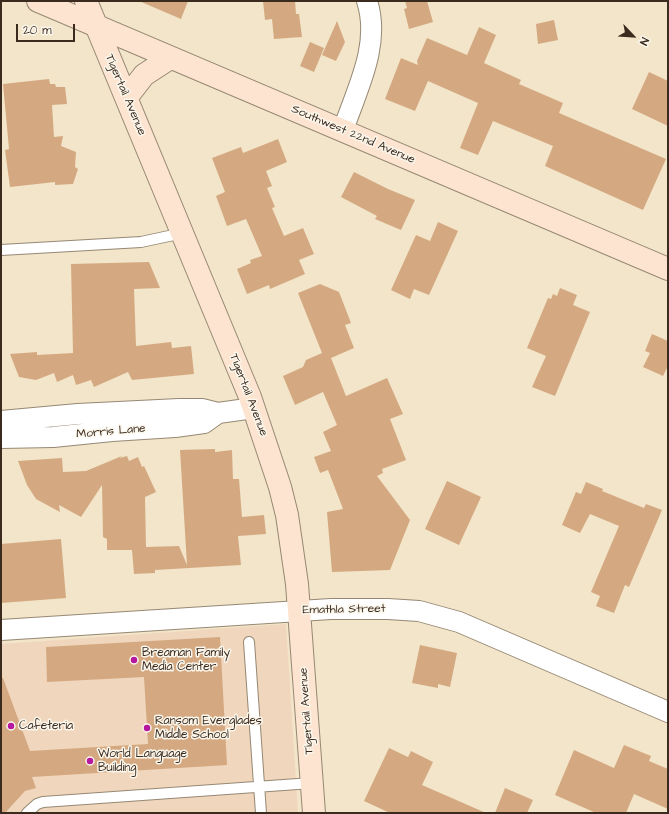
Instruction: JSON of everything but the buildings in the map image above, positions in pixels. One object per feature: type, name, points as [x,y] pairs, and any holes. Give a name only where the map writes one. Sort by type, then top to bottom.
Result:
[{"type":"street","name":"Southwest 22nd Avenue","points":[[38,1],[668,269]]},
{"type":"street","name":"Tigertail Avenue","points":[[86,1],[127,97],[254,408],[272,459],[284,500],[297,584],[314,813]]},
{"type":"street","points":[[343,130],[370,52],[372,30],[370,11],[367,1]]},
{"type":"street","points":[[127,97],[144,74],[170,58]]},
{"type":"street","name":"Morris Lane","points":[[1,421],[78,414],[179,409],[202,409],[218,413],[254,408]]},
{"type":"street","name":"Morris Lane","points":[[1,438],[54,436],[175,427],[204,423],[218,413]]},
{"type":"street","name":"Emathla Street","points":[[1,630],[299,610],[388,609],[418,611],[446,617],[668,712]]},
{"type":"lane","points":[[1,250],[141,242],[183,233]]},
{"type":"lane","points":[[249,642],[261,813]]},
{"type":"lane","points":[[27,813],[37,804],[43,802],[312,783]]},
{"type":"shaded area","name":"Ransom Everglades Middle School","points":[[286,624],[298,813],[1,813],[1,644]]},
{"type":"place","name":"Breaman Family Media Center","points":[[134,660]]},
{"type":"place","name":"Cafeteria","points":[[11,726]]},
{"type":"place","name":"Ransom Everglades Middle School","points":[[147,728]]},
{"type":"place","name":"World Language Building","points":[[90,761]]}]
